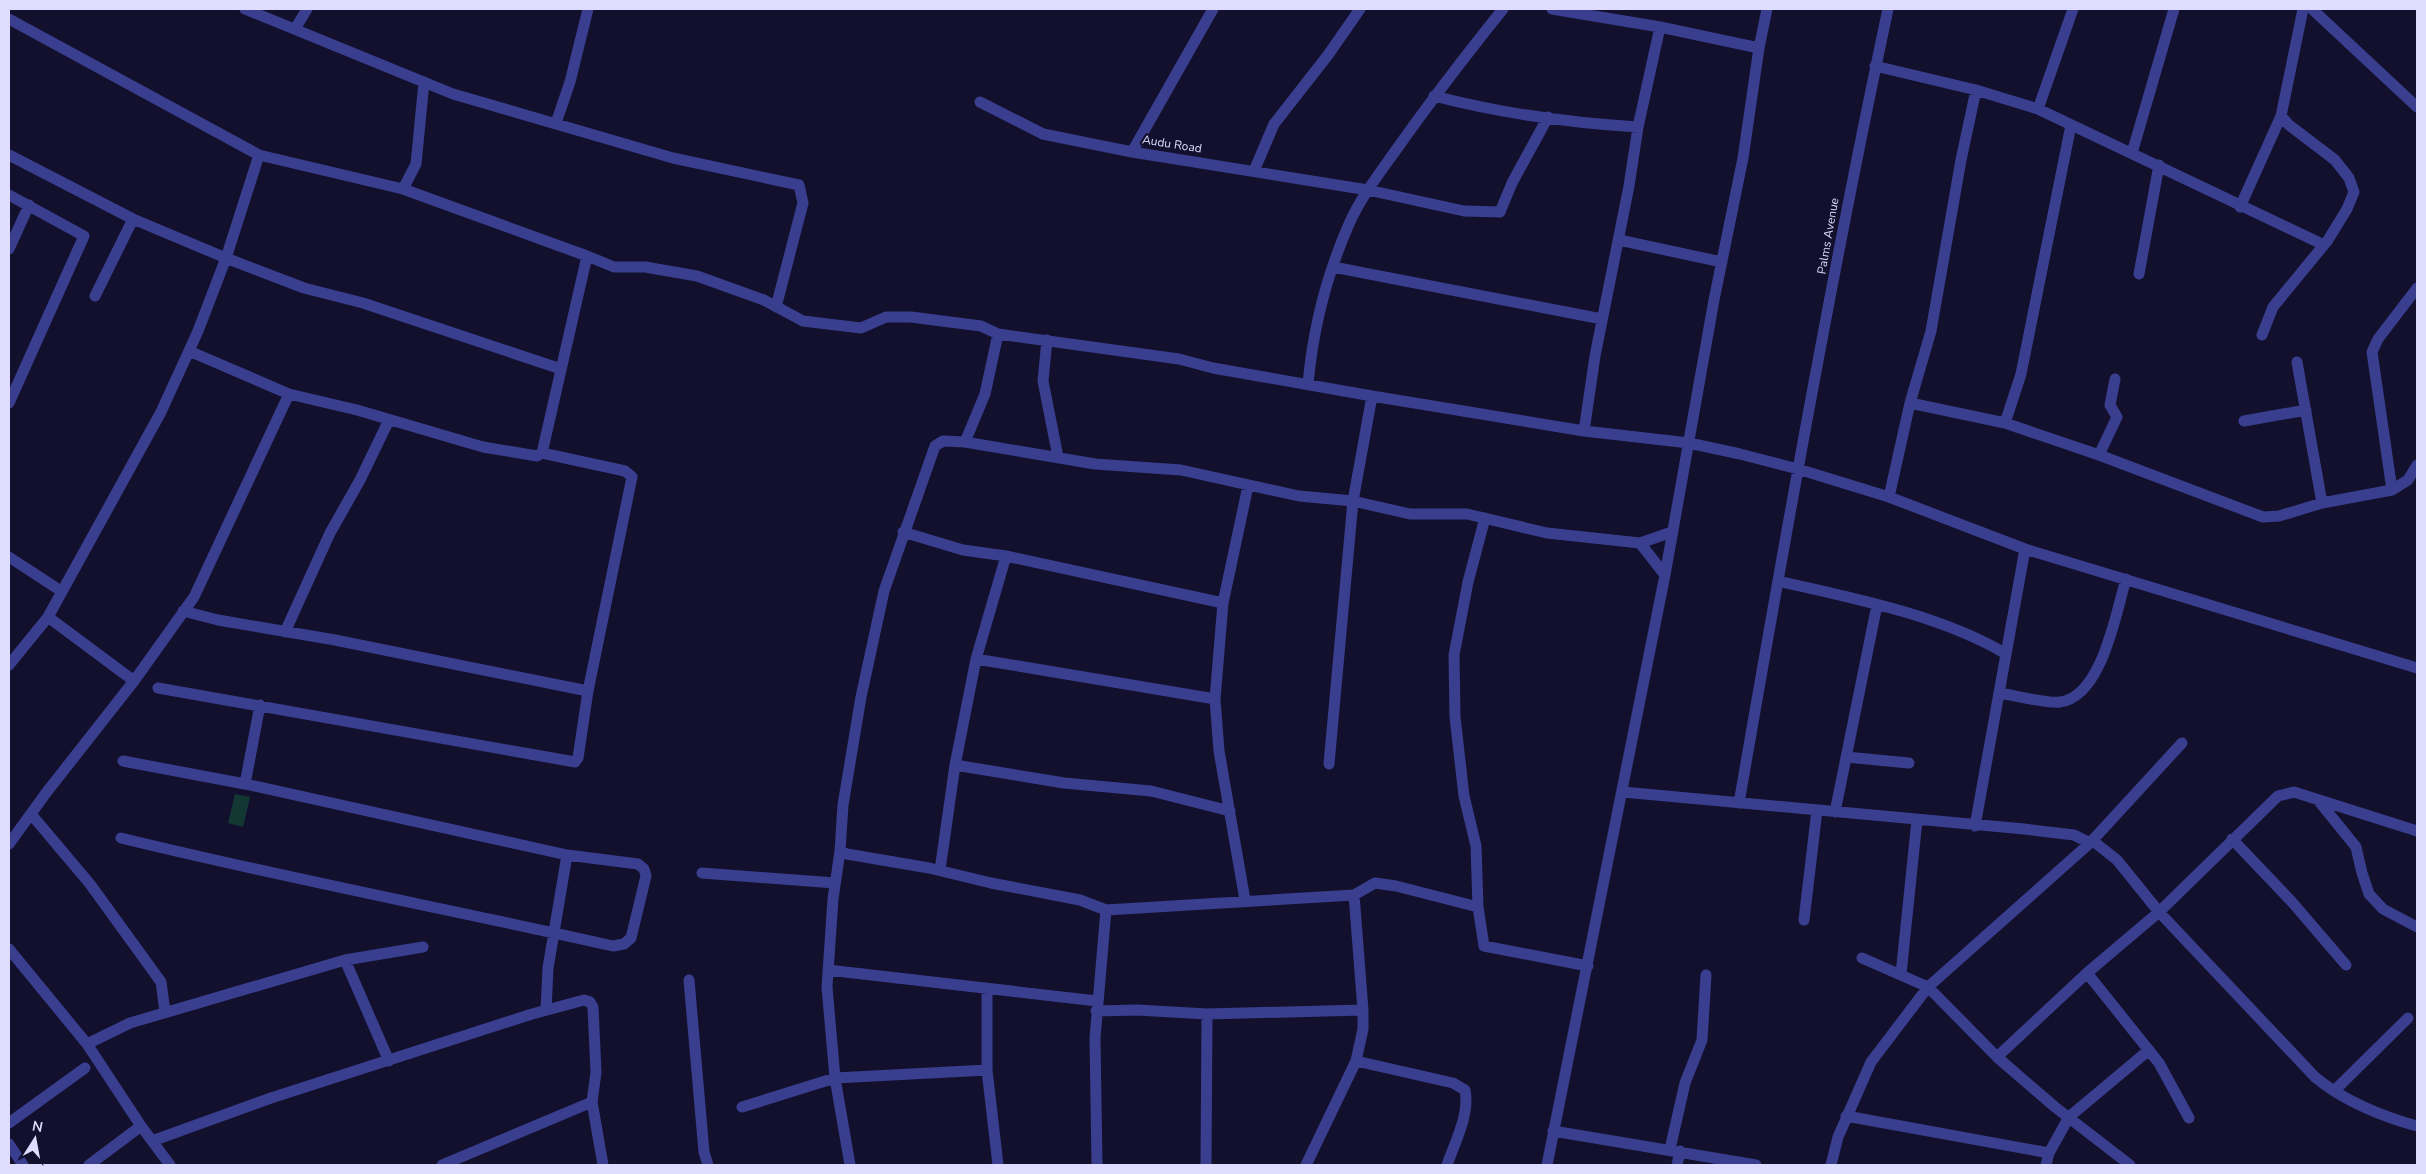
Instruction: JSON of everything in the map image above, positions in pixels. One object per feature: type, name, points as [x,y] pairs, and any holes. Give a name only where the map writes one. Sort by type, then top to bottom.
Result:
[{"type":"street","points":[[245,9],[452,94],[672,158],[799,185],[803,203],[776,307]]},
{"type":"street","points":[[296,30],[307,9]]},
{"type":"street","points":[[556,123],[570,82],[588,9]]},
{"type":"street","points":[[1132,152],[1213,9]]},
{"type":"street","points":[[1254,171],[1274,124],[1328,55],[1360,9]]},
{"type":"street","points":[[1308,384],[1315,329],[1333,267],[1349,223],[1368,190],[1434,96],[1503,9]]},
{"type":"street","points":[[1552,9],[1660,27],[1758,48]]},
{"type":"street","points":[[1547,1165],[1665,575],[1699,378],[1748,127],[1758,48],[1767,9]]},
{"type":"street","name":"Palms Avenue","points":[[1739,803],[1798,469],[1875,66],[1888,9]]},
{"type":"street","points":[[2038,109],[2073,9]]},
{"type":"street","points":[[2132,153],[2174,9]]},
{"type":"street","points":[[2240,207],[2281,116],[2303,9]]},
{"type":"street","points":[[2312,9],[2417,107]]},
{"type":"street","points":[[9,19],[259,155],[402,189],[614,267],[645,267],[697,276],[732,287],[803,321],[861,328],[886,317],[911,317],[981,326],[998,334],[1179,359],[1213,368],[1372,396],[1584,430],[1689,443],[1798,469],[1888,498],[2025,549],[2417,668]]},
{"type":"street","points":[[1584,430],[1595,356],[1619,240],[1638,127],[1660,27]]},
{"type":"street","points":[[1875,66],[1976,90],[2038,109],[2159,165],[2240,207],[2324,245]]},
{"type":"street","points":[[402,189],[416,164],[424,82]]},
{"type":"street","points":[[1888,498],[1910,403],[1931,331],[1961,160],[1976,90]]},
{"type":"street","points":[[1434,96],[1462,103],[1588,124],[1638,127]]},
{"type":"street","name":"Audu Road","points":[[980,102],[1043,134],[1132,152],[1368,190],[1464,211],[1500,212],[1512,183],[1548,117]]},
{"type":"street","points":[[2262,335],[2273,307],[2324,245],[2347,209],[2354,192],[2353,185],[2335,160],[2289,125],[2281,116]]},
{"type":"street","points":[[2005,424],[2021,374],[2071,125]]},
{"type":"street","points":[[9,155],[133,219],[226,258],[304,288],[363,303],[561,369]]},
{"type":"street","points":[[9,666],[48,617],[161,412],[189,351],[226,258],[259,155]]},
{"type":"street","points":[[2139,274],[2159,165]]},
{"type":"street","points":[[9,195],[84,236],[9,403]]},
{"type":"street","points":[[9,249],[30,205]]},
{"type":"street","points":[[95,296],[133,219]]},
{"type":"street","points":[[1619,240],[1722,262]]},
{"type":"street","points":[[542,453],[587,256]]},
{"type":"street","points":[[1333,267],[1602,319]]},
{"type":"street","points":[[2392,490],[2372,352],[2378,339],[2417,288]]},
{"type":"street","points":[[965,442],[985,394],[998,334]]},
{"type":"street","points":[[1047,340],[1043,381],[1058,457]]},
{"type":"street","points":[[158,688],[575,762],[578,758],[588,691],[632,477],[625,471],[542,453],[530,457],[483,447],[289,394],[189,351]]},
{"type":"street","points":[[2297,362],[2322,503]]},
{"type":"street","points":[[2099,455],[2117,417],[2110,405],[2115,379]]},
{"type":"street","points":[[9,844],[30,814],[134,681],[183,611],[206,573],[289,394]]},
{"type":"street","points":[[1329,764],[1353,501],[1372,396]]},
{"type":"street","points":[[1910,403],[2005,424],[2099,455],[2263,517],[2279,516],[2322,503],[2392,490],[2412,482],[2417,465]]},
{"type":"street","points":[[2244,421],[2306,410]]},
{"type":"street","points":[[285,632],[330,533],[360,480],[389,420]]},
{"type":"street","points":[[850,1165],[835,1078],[827,987],[843,805],[861,697],[884,591],[903,532],[935,446],[943,441],[965,442],[1095,464],[1181,470],[1298,496],[1353,501],[1410,514],[1447,513],[1485,518],[1547,533],[1640,543],[1672,532]]},
{"type":"street","points":[[1245,900],[1219,751],[1215,699],[1223,603],[1248,486]]},
{"type":"street","points":[[1485,518],[1468,582],[1454,655],[1455,717],[1464,796],[1476,846],[1478,907],[1484,946],[1588,966]]},
{"type":"street","points":[[903,532],[963,550],[1006,556],[1223,603]]},
{"type":"street","points":[[1640,543],[1665,575]]},
{"type":"street","points":[[1975,826],[2025,549]]},
{"type":"street","points":[[940,870],[955,765],[976,659],[1006,556]]},
{"type":"street","points":[[9,557],[61,591]]},
{"type":"street","points":[[1999,693],[2060,702],[2083,692],[2099,667],[2126,579]]},
{"type":"street","points":[[1778,582],[1877,605],[1969,633],[2006,654]]},
{"type":"street","points":[[1835,812],[1877,605]]},
{"type":"street","points":[[183,611],[218,620],[588,691]]},
{"type":"street","points":[[48,617],[134,681]]},
{"type":"street","points":[[976,659],[1215,699]]},
{"type":"street","points":[[244,784],[260,705]]},
{"type":"street","points":[[1831,1165],[1846,1116],[1871,1062],[1928,987],[2090,843],[2182,743]]},
{"type":"street","points":[[1846,756],[1909,763]]},
{"type":"street","points":[[121,838],[233,866],[613,946],[624,944],[631,938],[646,876],[644,869],[638,864],[567,855],[244,784],[123,761]]},
{"type":"street","points":[[955,765],[1064,783],[1151,792],[1230,811]]},
{"type":"street","points":[[1623,792],[2059,833],[2074,835],[2090,843],[2093,841],[2101,845],[2117,860],[2159,912],[2315,1078],[2334,1091],[2372,1109],[2417,1126]]},
{"type":"street","points":[[1997,1057],[2087,973],[2159,912],[2232,838],[2278,796],[2294,792],[2417,831]]},
{"type":"street","points":[[2318,799],[2356,846],[2362,874],[2369,894],[2383,909],[2417,927]]},
{"type":"street","points":[[1804,920],[1817,810]]},
{"type":"street","points":[[30,814],[90,884],[161,982],[165,1012]]},
{"type":"street","points":[[1901,974],[1917,820]]},
{"type":"street","points":[[2232,838],[2292,902],[2346,965]]},
{"type":"street","points":[[840,851],[847,854],[940,870],[991,883],[1080,900],[1106,910],[1245,900],[1354,895],[1375,883],[1396,886],[1478,907]]},
{"type":"street","points":[[546,1010],[548,968],[567,855]]},
{"type":"street","points":[[702,873],[835,883]]},
{"type":"street","points":[[1306,1165],[1356,1061],[1363,1029],[1364,1010],[1354,895]]},
{"type":"street","points":[[1098,1165],[1096,1006],[1106,910]]},
{"type":"street","points":[[87,1044],[130,1023],[345,960],[423,947]]},
{"type":"street","points":[[9,949],[87,1044],[141,1126],[170,1165]]},
{"type":"street","points":[[1862,958],[1928,987],[1997,1057],[2130,1165]]},
{"type":"street","points":[[345,960],[389,1061]]},
{"type":"street","points":[[828,970],[987,988],[1096,1006],[1137,1010],[1207,1014],[1364,1010]]},
{"type":"street","points":[[2087,973],[2158,1062],[2189,1118]]},
{"type":"street","points":[[1677,1165],[1675,1150],[1685,1084],[1702,1040],[1706,975]]},
{"type":"street","points":[[689,980],[694,1058],[706,1162],[708,1165]]},
{"type":"street","points":[[987,988],[987,1070],[998,1165]]},
{"type":"street","points":[[152,1141],[272,1098],[546,1010],[584,1000],[590,1002],[592,1007],[596,1072],[592,1102],[603,1165]]},
{"type":"street","points":[[1206,1165],[1207,1014]]},
{"type":"street","points":[[2334,1091],[2408,1018]]},
{"type":"street","points":[[2046,1165],[2049,1153],[2069,1117],[2149,1050]]},
{"type":"street","points":[[1356,1061],[1453,1083],[1465,1090],[1467,1100],[1465,1113],[1447,1165]]},
{"type":"street","points":[[9,1123],[85,1068]]},
{"type":"street","points":[[742,1106],[835,1078],[987,1070]]},
{"type":"street","points":[[442,1165],[592,1102]]},
{"type":"street","points":[[1846,1116],[2049,1153]]},
{"type":"street","points":[[89,1165],[141,1126]]},
{"type":"street","points":[[1553,1131],[1675,1150],[1736,1164],[1756,1165]]},
{"type":"street","points":[[9,1144],[23,1165]]},
{"type":"green space","points":[[235,794],[250,797],[243,827],[228,823]]}]
